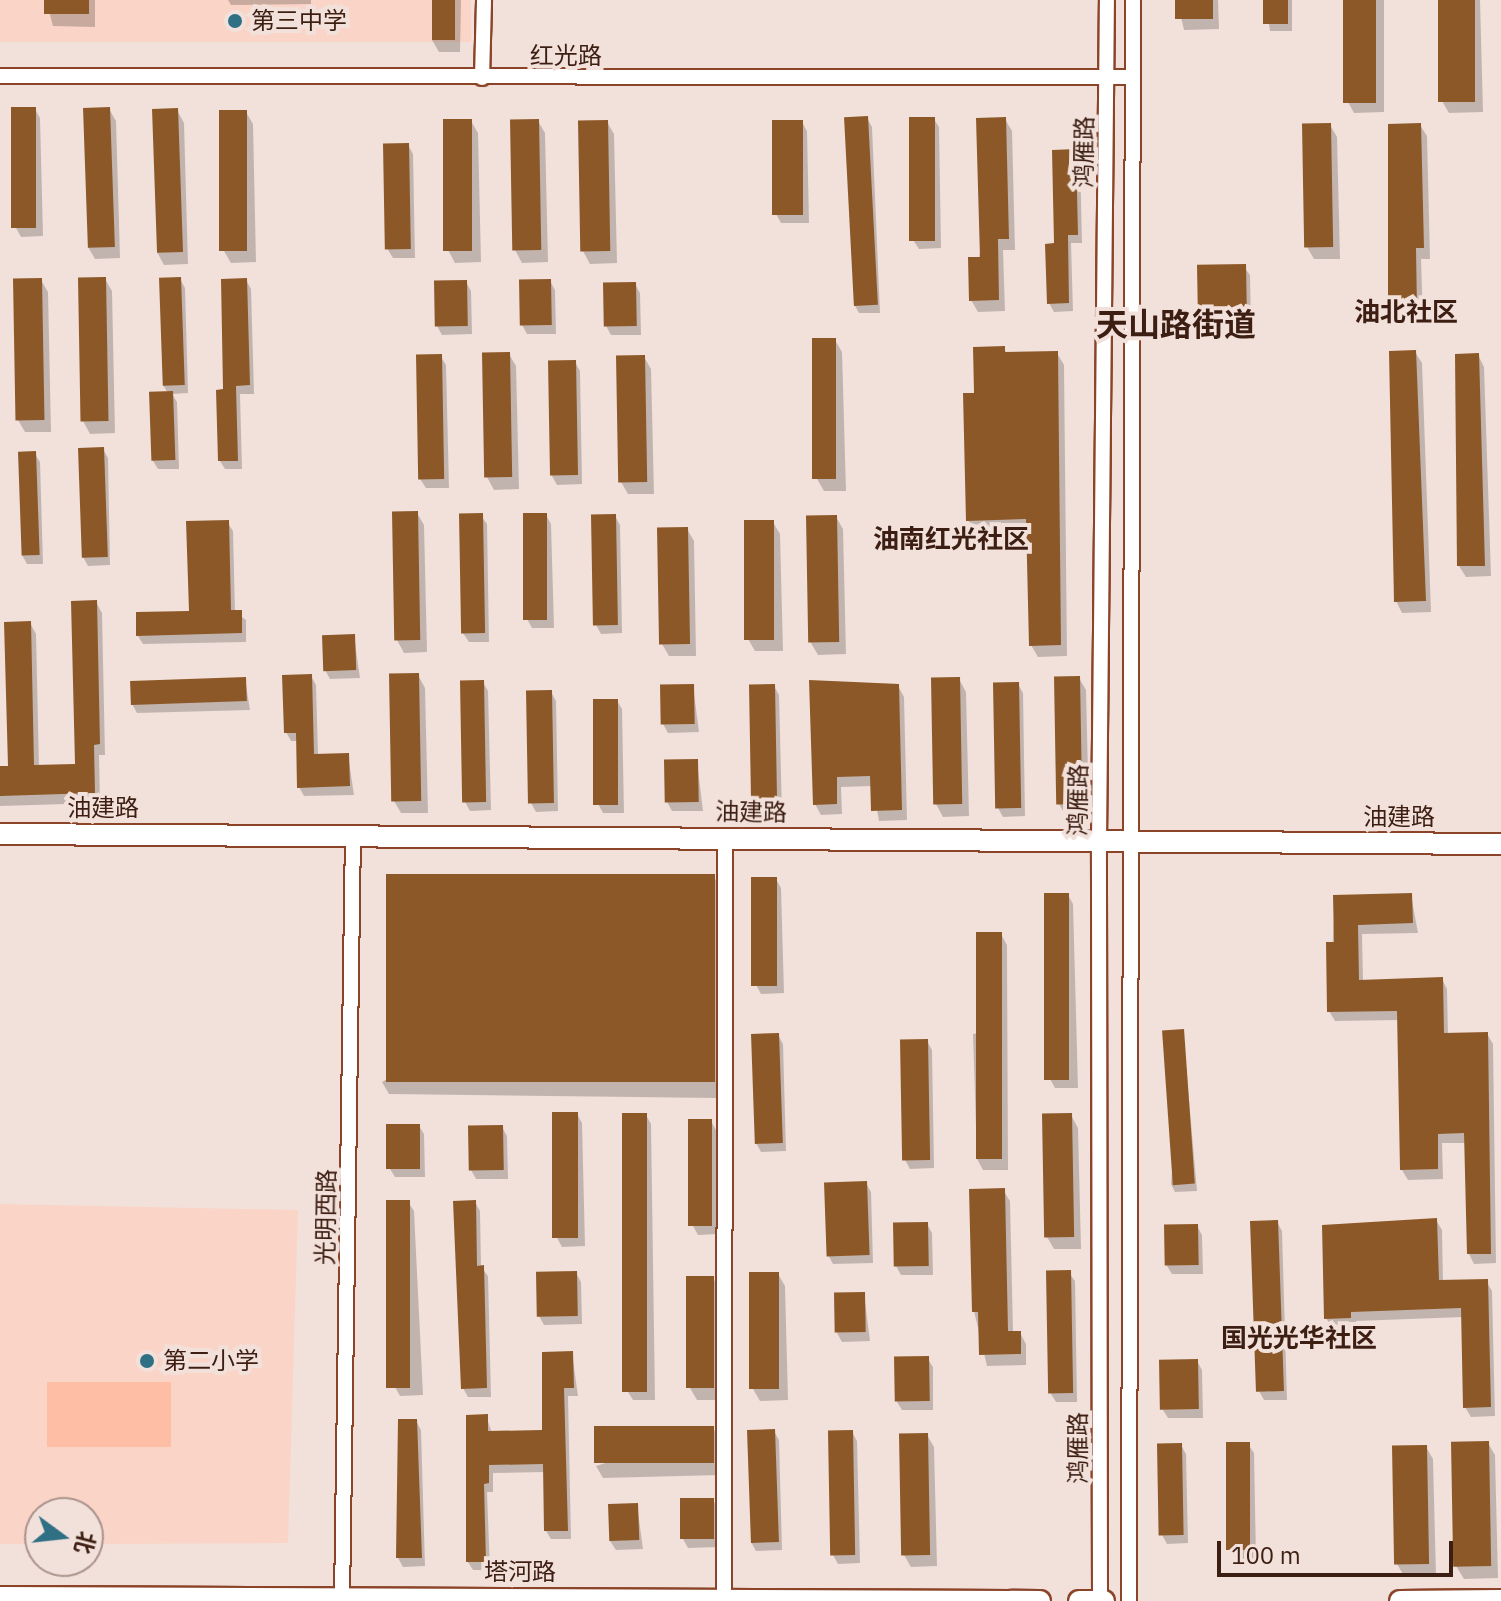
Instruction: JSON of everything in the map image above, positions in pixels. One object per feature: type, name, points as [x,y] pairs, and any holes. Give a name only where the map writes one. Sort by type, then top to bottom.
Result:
[{"type":"main road","name":"油建路","points":[[0,834],[1501,844]]},
{"type":"main road","name":"塔河路","points":[[0,1597],[1040,1601]]},
{"type":"main road","points":[[1400,1601],[1501,1600]]},
{"type":"main road","points":[[1079,1601],[1101,1601]]},
{"type":"street","points":[[482,78],[484,0]]},
{"type":"street","name":"鸿雁路","points":[[1101,1601],[1099,842],[1107,0]]},
{"type":"street","name":"鸿雁路","points":[[1129,1601],[1133,0]]},
{"type":"street","name":"红光路","points":[[0,76],[1133,77]]},
{"type":"street","name":"光明西路","points":[[342,1599],[353,834]]},
{"type":"street","points":[[724,1599],[725,838]]},
{"type":"shaded area","name":"第三中学","points":[[0,0],[471,0],[471,42],[0,42]]},
{"type":"shaded area","name":"第二小学","points":[[0,1204],[298,1210],[288,1543],[104,1544],[104,1497],[24,1497],[24,1544],[0,1544]]},
{"type":"shaded area","points":[[47,1382],[171,1382],[171,1447],[47,1447]]},
{"type":"building","points":[[44,0],[89,0],[89,14],[44,14]]},
{"type":"building","points":[[432,0],[455,0],[455,40],[432,40]]},
{"type":"building","points":[[1175,0],[1213,0],[1213,19],[1175,19]]},
{"type":"building","points":[[1263,0],[1288,0],[1288,24],[1263,24]]},
{"type":"building","points":[[1343,0],[1376,0],[1376,103],[1343,103]]},
{"type":"building","points":[[1438,0],[1475,0],[1475,102],[1438,102]]},
{"type":"building","points":[[11,107],[36,107],[36,228],[11,228]]},
{"type":"building","points":[[110,107],[115,247],[88,248],[83,108]]},
{"type":"building","points":[[178,108],[183,252],[157,253],[152,109]]},
{"type":"building","points":[[219,110],[247,110],[247,251],[219,251]]},
{"type":"building","points":[[868,116],[878,305],[854,306],[844,117]]},
{"type":"building","points":[[909,117],[935,117],[935,241],[909,241]]},
{"type":"building","points":[[1006,117],[1009,239],[998,239],[999,300],[969,301],[968,257],[980,257],[976,118]]},
{"type":"building","points":[[443,119],[472,119],[472,251],[443,251]]},
{"type":"building","points":[[539,119],[541,250],[512,250],[510,120]]},
{"type":"building","points":[[608,120],[610,251],[580,252],[578,121]]},
{"type":"building","points":[[772,120],[803,120],[803,215],[772,215]]},
{"type":"building","points":[[1331,123],[1333,247],[1304,247],[1302,124]]},
{"type":"building","points":[[1421,123],[1424,248],[1416,248],[1417,309],[1388,309],[1388,124]]},
{"type":"building","points":[[383,143],[409,143],[411,249],[385,249]]},
{"type":"building","points":[[1076,149],[1078,235],[1068,235],[1069,303],[1047,304],[1045,244],[1054,243],[1052,150]]},
{"type":"building","points":[[1246,264],[1247,319],[1198,320],[1197,265]]},
{"type":"building","points":[[78,277],[106,277],[109,421],[81,421]]},
{"type":"building","points":[[181,277],[185,385],[163,386],[159,278]]},
{"type":"building","points":[[42,278],[44,420],[15,420],[13,279]]},
{"type":"building","points":[[247,278],[250,385],[236,386],[238,461],[218,461],[216,390],[223,389],[221,279]]},
{"type":"building","points":[[551,279],[552,325],[520,326],[519,280]]},
{"type":"building","points":[[467,280],[468,326],[435,327],[434,281]]},
{"type":"building","points":[[636,282],[637,326],[604,327],[603,283]]},
{"type":"building","points":[[812,338],[836,338],[836,479],[812,479]]},
{"type":"building","points":[[1005,346],[1005,352],[1058,351],[1061,645],[1029,646],[1026,519],[966,521],[963,393],[974,393],[973,347]]},
{"type":"building","points":[[1416,350],[1426,601],[1394,602],[1389,351]]},
{"type":"building","points":[[482,352],[510,352],[512,477],[484,477]]},
{"type":"building","points":[[1479,353],[1485,566],[1457,566],[1455,354]]},
{"type":"building","points":[[416,354],[442,354],[444,479],[418,479]]},
{"type":"building","points":[[645,355],[647,482],[618,482],[616,356]]},
{"type":"building","points":[[548,360],[576,360],[578,475],[550,475]]},
{"type":"building","points":[[173,391],[175,460],[151,461],[149,392]]},
{"type":"building","points":[[104,447],[108,557],[82,558],[78,448]]},
{"type":"building","points":[[36,451],[40,555],[22,556],[18,452]]},
{"type":"building","points":[[392,511],[418,511],[420,640],[394,640]]},
{"type":"building","points":[[459,513],[483,513],[485,633],[461,633]]},
{"type":"building","points":[[523,513],[547,513],[547,620],[523,620]]},
{"type":"building","points":[[591,514],[616,514],[618,625],[593,625]]},
{"type":"building","points":[[837,515],[839,642],[808,643],[806,516]]},
{"type":"building","points":[[229,520],[231,610],[242,610],[242,633],[136,636],[136,612],[189,611],[186,521]]},
{"type":"building","points":[[744,520],[774,520],[774,640],[744,640]]},
{"type":"building","points":[[688,527],[690,644],[659,645],[657,528]]},
{"type":"building","points":[[97,600],[100,744],[94,745],[95,793],[0,796],[0,766],[8,766],[4,622],[31,621],[34,765],[75,764],[71,601]]},
{"type":"building","points":[[355,634],[356,670],[323,671],[322,635]]},
{"type":"building","points":[[419,673],[421,801],[391,802],[389,674]]},
{"type":"building","points":[[312,674],[314,754],[349,753],[350,786],[297,788],[296,733],[284,733],[282,675]]},
{"type":"building","points":[[1054,676],[1080,676],[1082,804],[1056,804]]},
{"type":"building","points":[[246,677],[247,701],[131,705],[130,681]]},
{"type":"building","points":[[960,677],[962,804],[933,804],[931,678]]},
{"type":"building","points":[[460,680],[484,680],[486,802],[462,802]]},
{"type":"building","points":[[809,680],[899,684],[902,810],[871,811],[870,776],[837,777],[837,804],[813,805]]},
{"type":"building","points":[[993,682],[1019,682],[1021,808],[995,808]]},
{"type":"building","points":[[694,684],[695,724],[661,725],[660,685]]},
{"type":"building","points":[[749,684],[775,684],[777,807],[751,807]]},
{"type":"building","points":[[526,690],[552,690],[554,803],[528,803]]},
{"type":"building","points":[[593,699],[618,699],[618,805],[593,805]]},
{"type":"building","points":[[698,759],[699,802],[665,803],[664,760]]},
{"type":"building","points":[[386,874],[715,874],[715,1082],[386,1082]]},
{"type":"building","points":[[751,877],[777,877],[777,986],[751,986]]},
{"type":"building","points":[[1044,893],[1069,893],[1069,1080],[1044,1080]]},
{"type":"building","points":[[1412,893],[1413,923],[1358,925],[1359,980],[1443,977],[1444,1033],[1488,1032],[1491,1254],[1467,1254],[1464,1133],[1438,1134],[1438,1169],[1400,1170],[1397,1011],[1327,1012],[1326,942],[1334,942],[1333,895]]},
{"type":"building","points":[[976,932],[1002,932],[1002,1159],[976,1159]]},
{"type":"building","points":[[1184,1029],[1195,1184],[1173,1185],[1162,1031]]},
{"type":"building","points":[[779,1033],[783,1143],[755,1144],[751,1034]]},
{"type":"building","points":[[900,1039],[928,1039],[930,1160],[902,1160]]},
{"type":"building","points":[[552,1112],[578,1112],[578,1238],[552,1238]]},
{"type":"building","points":[[622,1113],[647,1113],[647,1392],[622,1392]]},
{"type":"building","points":[[1072,1113],[1074,1237],[1044,1238],[1042,1114]]},
{"type":"building","points":[[688,1119],[712,1119],[712,1226],[688,1226]]},
{"type":"building","points":[[386,1124],[420,1124],[420,1169],[386,1169]]},
{"type":"building","points":[[503,1125],[504,1170],[469,1171],[468,1126]]},
{"type":"building","points":[[867,1181],[870,1255],[827,1256],[824,1183]]},
{"type":"building","points":[[1005,1188],[1008,1331],[1021,1331],[1021,1354],[979,1355],[978,1312],[972,1312],[969,1189]]},
{"type":"building","points":[[386,1200],[410,1200],[410,1388],[386,1388]]},
{"type":"building","points":[[476,1200],[477,1266],[484,1265],[487,1388],[461,1389],[453,1201]]},
{"type":"building","points":[[1437,1218],[1439,1280],[1488,1279],[1491,1407],[1463,1408],[1461,1308],[1351,1312],[1351,1318],[1324,1319],[1322,1225]]},
{"type":"building","points":[[1278,1220],[1284,1391],[1256,1392],[1250,1221]]},
{"type":"building","points":[[928,1222],[929,1266],[894,1267],[893,1223]]},
{"type":"building","points":[[1198,1224],[1199,1265],[1165,1266],[1164,1225]]},
{"type":"building","points":[[1046,1270],[1071,1270],[1073,1393],[1048,1393]]},
{"type":"building","points":[[577,1271],[578,1316],[537,1317],[536,1272]]},
{"type":"building","points":[[749,1272],[779,1272],[779,1389],[749,1389]]},
{"type":"building","points":[[686,1276],[714,1276],[714,1388],[686,1388]]},
{"type":"building","points":[[865,1292],[866,1332],[835,1333],[834,1293]]},
{"type":"building","points":[[573,1351],[574,1388],[564,1388],[568,1531],[544,1531],[543,1464],[489,1465],[489,1483],[484,1484],[486,1562],[466,1562],[466,1415],[488,1414],[488,1431],[542,1430],[542,1352]]},
{"type":"building","points":[[929,1356],[930,1401],[895,1402],[894,1357]]},
{"type":"building","points":[[1198,1359],[1199,1409],[1160,1410],[1159,1360]]},
{"type":"building","points":[[398,1419],[417,1419],[422,1558],[396,1558]]},
{"type":"building","points":[[594,1426],[714,1426],[714,1463],[594,1463]]},
{"type":"building","points":[[775,1429],[779,1542],[751,1543],[747,1430]]},
{"type":"building","points":[[828,1430],[853,1430],[855,1555],[830,1555]]},
{"type":"building","points":[[928,1433],[930,1555],[901,1555],[899,1434]]},
{"type":"building","points":[[1489,1441],[1491,1566],[1453,1567],[1451,1442]]},
{"type":"building","points":[[1226,1442],[1250,1442],[1250,1550],[1226,1550]]},
{"type":"building","points":[[1157,1443],[1182,1443],[1184,1535],[1159,1535]]},
{"type":"building","points":[[1427,1445],[1429,1564],[1394,1565],[1392,1446]]},
{"type":"building","points":[[680,1498],[714,1498],[714,1539],[680,1539]]},
{"type":"building","points":[[638,1503],[639,1540],[609,1541],[608,1504]]},
{"type":"place","name":"第三中学","points":[[235,21]]},
{"type":"place","name":"第二小学","points":[[147,1361]]},
{"type":"district","name":"油北社区","points":[[1406,312]]},
{"type":"district","name":"天山路街道","points":[[1176,324]]},
{"type":"district","name":"油南红光社区","points":[[951,539]]},
{"type":"district","name":"国光光华社区","points":[[1299,1338]]}]
